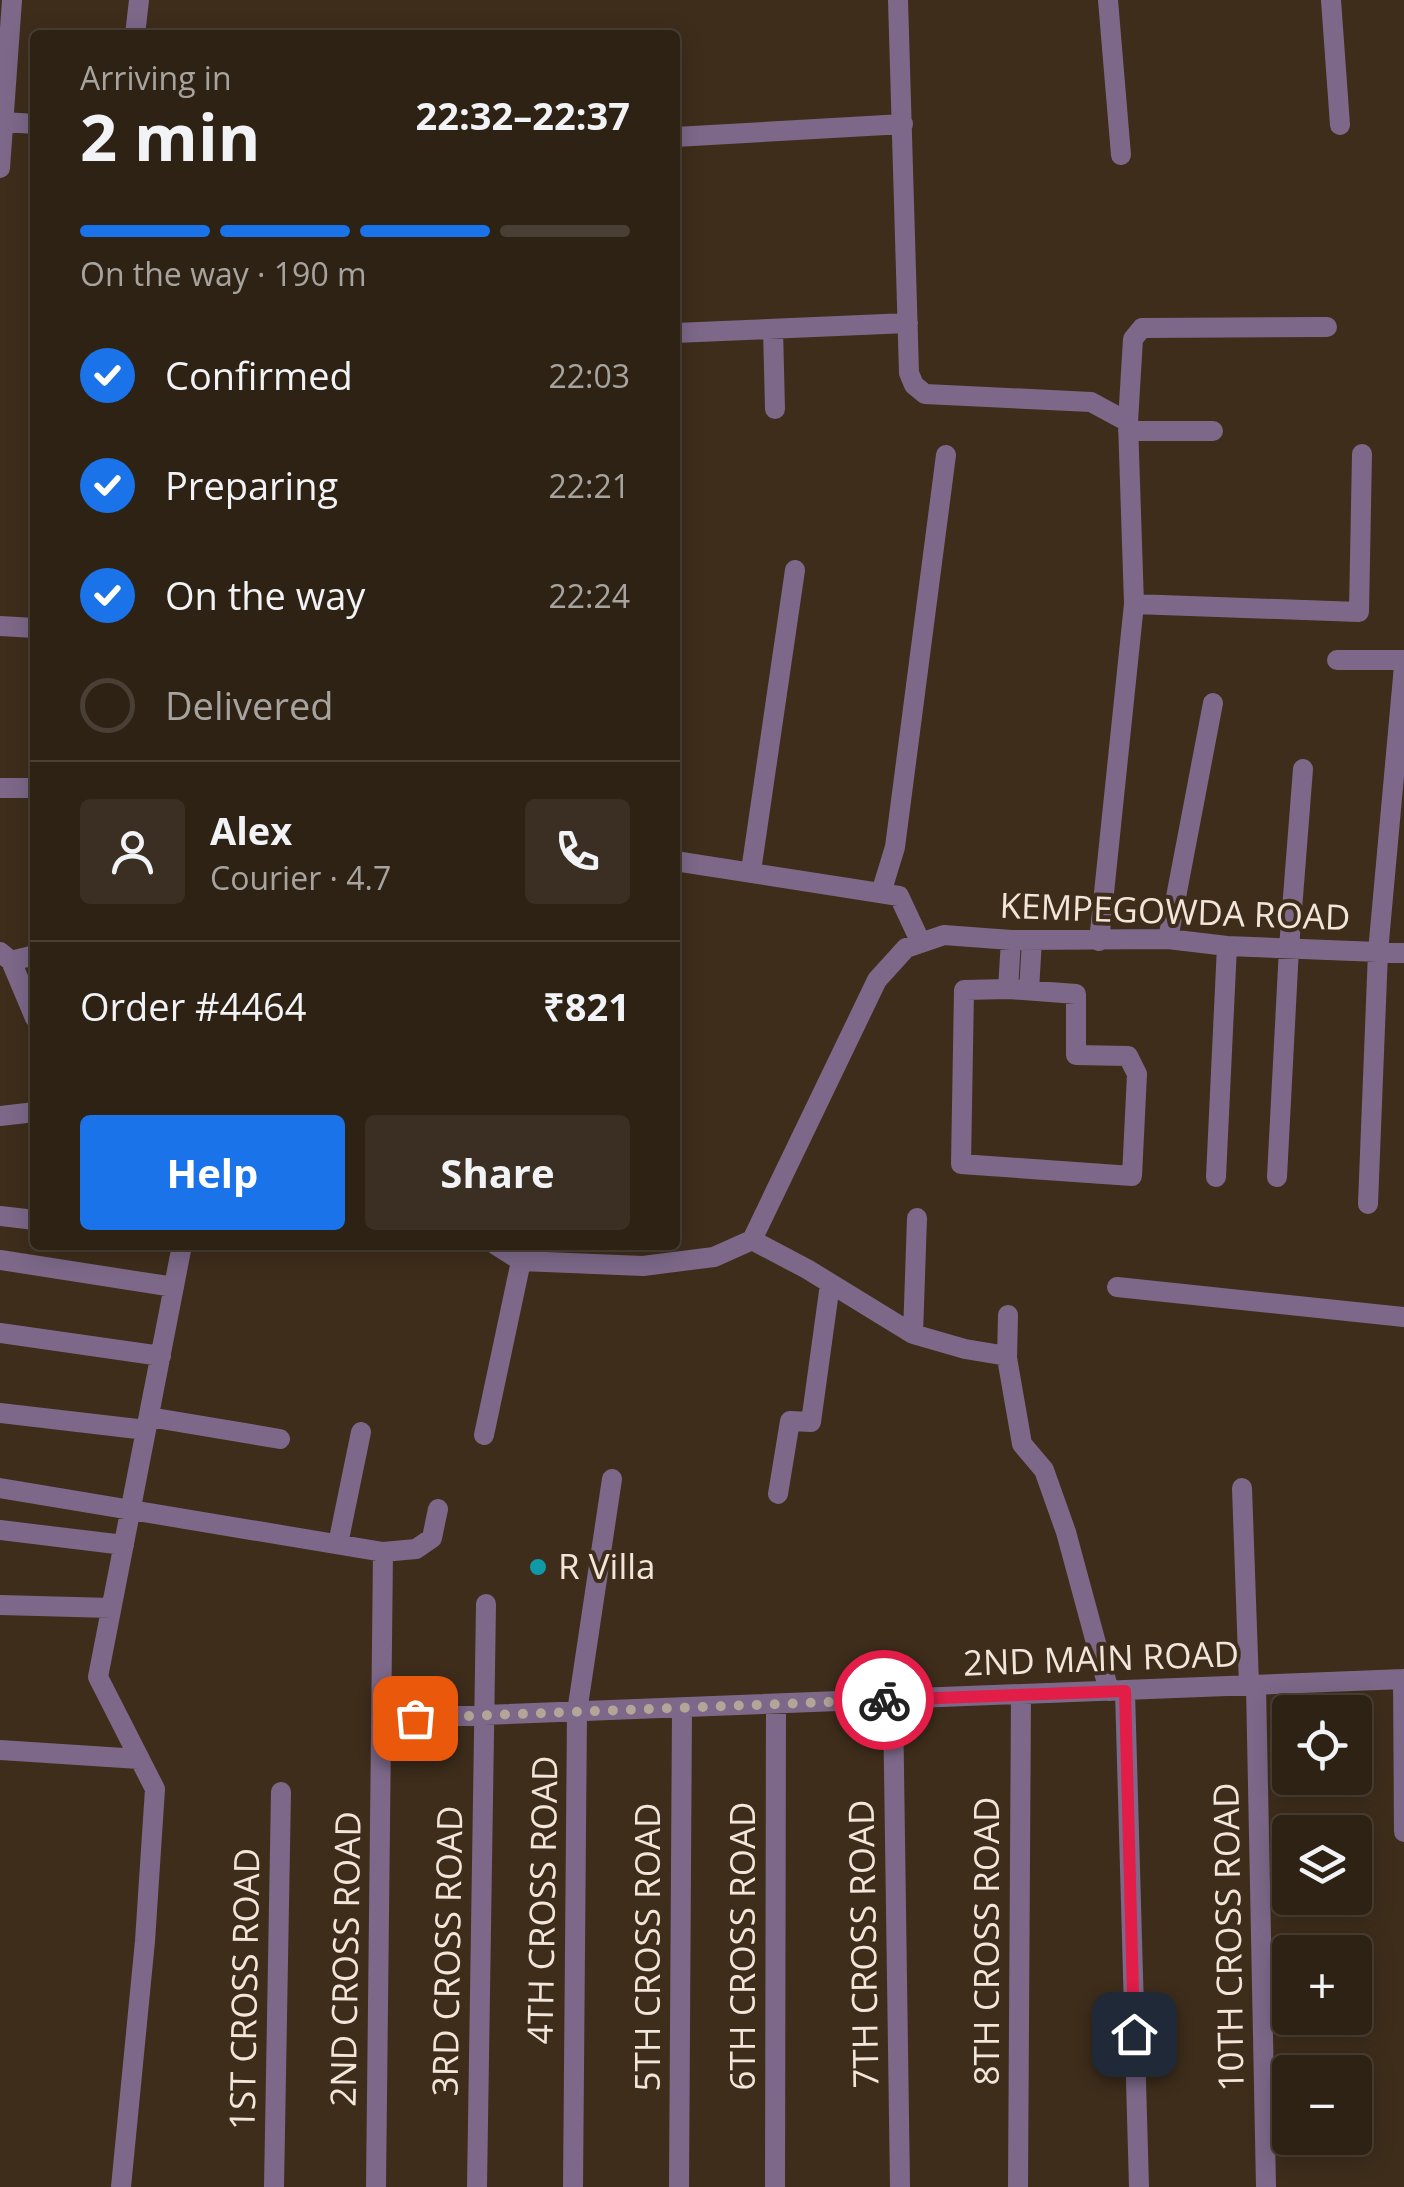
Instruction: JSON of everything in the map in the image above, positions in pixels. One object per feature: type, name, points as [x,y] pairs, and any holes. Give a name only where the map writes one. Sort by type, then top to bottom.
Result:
[{"type":"street","points":[[0,168],[12,0]]},
{"type":"street","points":[[136,30],[139,0]]},
{"type":"street","points":[[898,0],[909,373],[914,384],[925,394],[1091,402],[1128,427],[1213,431]]},
{"type":"street","points":[[1108,0],[1121,154]]},
{"type":"street","points":[[1331,0],[1340,125]]},
{"type":"street","points":[[4,122],[30,124]]},
{"type":"street","points":[[680,137],[903,124]]},
{"type":"street","points":[[680,333],[908,323]]},
{"type":"street","points":[[1099,941],[1134,604],[1128,427],[1132,339],[1142,328],[1327,327]]},
{"type":"street","points":[[773,329],[774,410]]},
{"type":"street","points":[[1134,604],[1359,612],[1362,454]]},
{"type":"street","points":[[881,893],[895,848],[946,455]]},
{"type":"street","points":[[751,872],[796,570]]},
{"type":"street","points":[[0,626],[30,628]]},
{"type":"street","points":[[1337,660],[1404,663],[1378,952],[1368,1204]]},
{"type":"street","points":[[1168,940],[1213,702]]},
{"type":"street","points":[[1277,1178],[1303,769]]},
{"type":"street","points":[[0,788],[30,788]]},
{"type":"street","points":[[504,1250],[521,1261],[644,1266],[714,1257],[752,1240],[877,980],[906,948],[921,943],[899,896],[680,863]]},
{"type":"street","name":"KEMPEGOWDA ROAD","points":[[921,943],[944,935],[1021,940],[1168,940],[1404,953]]},
{"type":"street","points":[[1018,990],[1021,940]]},
{"type":"street","points":[[1216,1177],[1227,946]]},
{"type":"street","points":[[6,956],[30,1007]]},
{"type":"street","points":[[964,990],[1018,990],[1076,994],[1076,1055],[1128,1056],[1137,1074],[1132,1176],[961,1164],[964,990]]},
{"type":"street","points":[[0,1116],[30,1113]]},
{"type":"street","points":[[0,1216],[30,1219]]},
{"type":"street","points":[[914,1334],[916,1218]]},
{"type":"street","points":[[752,1240],[914,1334],[1007,1356]]},
{"type":"street","points":[[122,2187],[155,1789],[98,1677],[181,1250]]},
{"type":"street","points":[[0,1260],[174,1287]]},
{"type":"street","points":[[484,1435],[521,1261]]},
{"type":"street","points":[[778,1494],[790,1421],[810,1422],[830,1284]]},
{"type":"street","points":[[1117,1288],[1404,1317]]},
{"type":"street","points":[[1008,1315],[1007,1356],[1022,1444],[1044,1470],[1052,1490],[1117,1691],[1139,2187]]},
{"type":"street","points":[[0,1334],[160,1356]]},
{"type":"street","points":[[0,1413],[148,1423],[280,1439]]},
{"type":"street","points":[[338,1544],[361,1432]]},
{"type":"street","name":"4TH CROSS ROAD","points":[[573,2187],[578,1712],[612,1479]]},
{"type":"street","points":[[0,1488],[383,1552],[416,1549],[432,1538],[438,1509]]},
{"type":"street","name":"10TH CROSS ROAD","points":[[1242,1488],[1253,1685],[1266,2187]]},
{"type":"street","points":[[0,1530],[124,1545]]},
{"type":"street","name":"2ND CROSS ROAD","points":[[376,2187],[383,1552]]},
{"type":"street","name":"3RD CROSS ROAD","points":[[477,2187],[486,1604]]},
{"type":"street","points":[[0,1605],[111,1608]]},
{"type":"street","points":[[1403,1680],[1404,1832]]},
{"type":"street","name":"2ND MAIN ROAD","points":[[381,1718],[1403,1680]]},
{"type":"street","name":"8TH CROSS ROAD","points":[[1018,2187],[1021,1695]]},
{"type":"street","name":"7TH CROSS ROAD","points":[[893,1700],[900,2187]]},
{"type":"street","name":"6TH CROSS ROAD","points":[[775,2187],[776,1704]]},
{"type":"street","name":"5TH CROSS ROAD","points":[[679,2187],[682,1708]]},
{"type":"street","points":[[0,1750],[139,1759]]},
{"type":"street","name":"1ST CROSS ROAD","points":[[274,2187],[281,1792]]},
{"type":"way so far","points":[[415,1718],[884,1700]]},
{"type":"place","name":"R Villa","points":[[538,1567]]},
{"type":"route","points":[[884,1700],[1125,1691],[1134,2034]]}]
